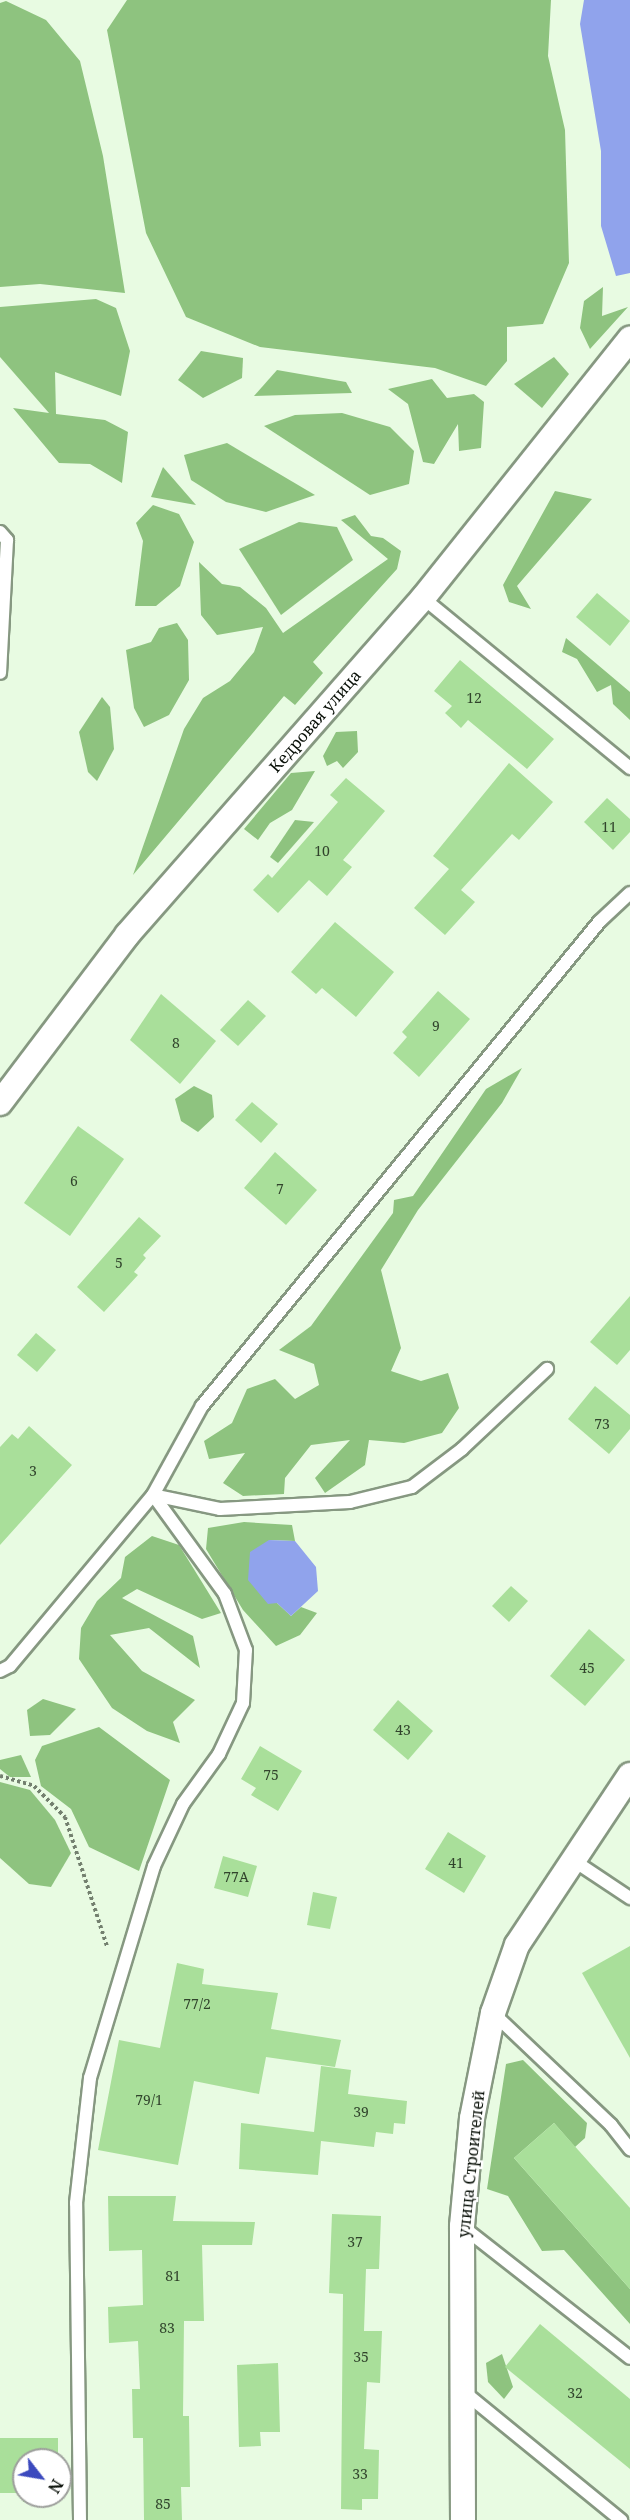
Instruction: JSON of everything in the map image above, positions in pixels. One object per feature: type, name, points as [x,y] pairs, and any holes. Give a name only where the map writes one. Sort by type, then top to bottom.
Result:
[{"type":"street","name":"Кедровая улица","points":[[0,1103],[127,935],[423,598],[630,339]]},
{"type":"street","name":"улица Строителей","points":[[463,2520],[462,2226],[472,2118],[493,2013],[517,1945],[630,1775]]},
{"type":"lane","points":[[0,532],[7,540],[0,673]]},
{"type":"lane","points":[[423,598],[630,768]]},
{"type":"lane","points":[[0,1671],[10,1666],[153,1495],[202,1406],[600,921],[630,893]]},
{"type":"lane","points":[[153,1495],[220,1509],[350,1502],[412,1487],[462,1449],[547,1369]]},
{"type":"lane","points":[[81,2520],[76,2203],[90,2078],[154,1866],[183,1804],[219,1754],[243,1703],[246,1650],[225,1594],[153,1495]]},
{"type":"lane","points":[[573,1860],[630,1898]]},
{"type":"lane","points":[[493,2013],[611,2125],[630,2149]]},
{"type":"lane","points":[[462,2226],[630,2358]]},
{"type":"lane","points":[[464,2392],[621,2520]]},
{"type":"path","points":[[0,1776],[34,1786],[65,1817],[120,1979]]},
{"type":"green space","points":[[127,0],[551,0],[548,56],[565,130],[569,263],[543,324],[507,327],[507,361],[486,386],[435,368],[260,347],[186,317],[146,233],[107,30]]},
{"type":"green space","points":[[6,1],[46,20],[80,61],[103,156],[125,293],[40,284],[0,287],[0,3]]},
{"type":"green space","points":[[603,287],[602,316],[628,307],[590,349],[580,328],[584,301]]},
{"type":"green space","points":[[96,299],[116,308],[130,351],[121,396],[55,372],[56,414],[105,420],[128,432],[122,483],[90,464],[59,463],[13,408],[49,413],[0,357],[0,307]]},
{"type":"green space","points":[[201,351],[243,358],[242,378],[203,398],[178,380]]},
{"type":"green space","points":[[554,357],[569,374],[542,408],[514,384]]},
{"type":"green space","points":[[277,370],[346,382],[352,393],[254,396]]},
{"type":"green space","points":[[432,379],[447,398],[474,394],[484,402],[481,448],[459,451],[458,424],[434,464],[423,462],[408,404],[388,389]]},
{"type":"green space","points":[[342,413],[390,427],[414,451],[409,484],[370,495],[264,426],[295,415]]},
{"type":"green space","points":[[227,443],[315,495],[266,512],[226,502],[191,480],[184,455]]},
{"type":"green space","points":[[163,467],[196,505],[151,497]]},
{"type":"green space","points":[[555,491],[592,499],[517,586],[531,609],[509,602],[503,585]]},
{"type":"green space","points":[[153,505],[179,514],[194,542],[180,586],[156,606],[135,606],[143,541],[136,523]]},
{"type":"green space","points":[[355,515],[371,536],[383,538],[401,551],[397,569],[313,662],[323,673],[295,705],[284,696],[133,875],[184,729],[203,698],[230,681],[254,652],[263,627],[217,635],[201,615],[199,562],[222,584],[240,587],[266,608],[283,633],[388,559],[341,520]]},
{"type":"green space","points":[[299,522],[337,527],[353,560],[281,615],[239,549]]},
{"type":"green space","points":[[177,623],[188,640],[189,680],[169,715],[144,727],[134,708],[126,650],[151,642],[159,628]]},
{"type":"green space","points":[[566,638],[630,692],[630,720],[613,704],[611,685],[597,692],[577,659],[562,652]]},
{"type":"green space","points":[[102,697],[110,707],[114,749],[97,781],[88,772],[79,732]]},
{"type":"green space","points":[[357,731],[358,752],[343,768],[337,761],[327,766],[323,756],[336,732]]},
{"type":"green space","points":[[315,771],[292,810],[270,823],[258,840],[244,829],[291,773]]},
{"type":"green space","points":[[295,820],[314,822],[278,863],[270,857]]},
{"type":"green space","points":[[522,1068],[502,1103],[418,1210],[381,1270],[401,1348],[391,1371],[421,1381],[448,1373],[459,1408],[442,1433],[404,1443],[369,1440],[365,1465],[325,1493],[315,1478],[350,1440],[311,1445],[285,1478],[284,1494],[243,1496],[223,1483],[245,1453],[209,1459],[204,1441],[232,1423],[247,1389],[275,1379],[295,1399],[319,1385],[314,1364],[279,1350],[311,1326],[393,1213],[394,1200],[413,1196],[486,1089]]},
{"type":"green space","points":[[194,1086],[212,1095],[214,1117],[198,1132],[181,1121],[175,1099]]},
{"type":"green space","points":[[244,1522],[292,1525],[295,1541],[269,1540],[277,1603],[291,1616],[301,1607],[317,1613],[300,1635],[276,1646],[243,1610],[206,1549],[208,1528]]},
{"type":"green space","points":[[152,1536],[179,1545],[221,1613],[202,1619],[137,1589],[122,1598],[193,1636],[200,1668],[149,1628],[110,1635],[142,1671],[195,1700],[173,1722],[180,1743],[147,1731],[112,1708],[79,1659],[81,1628],[97,1601],[121,1578],[125,1557]]},
{"type":"green space","points":[[43,1699],[76,1709],[50,1735],[30,1736],[27,1710]]},
{"type":"green space","points":[[99,1727],[170,1780],[139,1871],[89,1847],[71,1809],[41,1786],[35,1760],[42,1746]]},
{"type":"green space","points":[[21,1755],[31,1777],[10,1777],[0,1769],[0,1760]]},
{"type":"green space","points":[[0,1782],[30,1790],[55,1820],[71,1853],[51,1887],[29,1884],[0,1858]]},
{"type":"green space","points":[[523,2060],[587,2123],[585,2138],[575,2147],[554,2123],[514,2158],[630,2289],[630,2324],[564,2250],[542,2251],[508,2196],[487,2189],[506,2064]]},
{"type":"green space","points":[[502,2354],[513,2387],[504,2399],[488,2382],[486,2363]]},
{"type":"water","points":[[584,0],[630,0],[630,273],[616,276],[601,226],[601,151],[580,24]]},
{"type":"water","points":[[269,1540],[295,1541],[316,1567],[318,1591],[291,1616],[277,1603],[268,1604],[248,1580],[250,1552]]},
{"type":"building","points":[[597,593],[630,621],[610,646],[576,617]]},
{"type":"building","points":[[460,660],[554,739],[527,769],[468,720],[461,728],[445,713],[452,706],[434,691]]},
{"type":"building","points":[[509,763],[553,802],[519,840],[512,834],[461,890],[475,902],[445,935],[414,908],[449,869],[433,856]]},
{"type":"building","points":[[346,778],[385,811],[343,860],[352,867],[327,896],[309,880],[278,913],[253,890],[268,874],[272,878],[338,802],[330,795]]},
{"type":"building","points":[[607,798],[630,819],[630,832],[613,850],[584,822]]},
{"type":"building","points":[[335,922],[394,972],[356,1017],[322,988],[316,994],[291,972]]},
{"type":"building","points":[[438,991],[470,1019],[419,1077],[393,1053],[407,1037],[402,1032]]},
{"type":"building","points":[[161,994],[216,1041],[180,1084],[130,1040]]},
{"type":"building","points":[[248,1000],[266,1016],[238,1046],[220,1030]]},
{"type":"building","points":[[252,1102],[278,1124],[261,1143],[235,1120]]},
{"type":"building","points":[[78,1126],[124,1159],[70,1236],[24,1203]]},
{"type":"building","points":[[275,1152],[317,1190],[286,1225],[244,1188]]},
{"type":"building","points":[[139,1217],[161,1236],[143,1255],[146,1258],[134,1272],[138,1275],[104,1312],[77,1287]]},
{"type":"building","points":[[630,1296],[630,1350],[617,1365],[590,1342]]},
{"type":"building","points":[[36,1333],[56,1350],[37,1372],[17,1355]]},
{"type":"building","points":[[595,1386],[630,1415],[630,1429],[609,1454],[568,1419]]},
{"type":"building","points":[[29,1426],[72,1465],[0,1545],[0,1447],[12,1434],[18,1439]]},
{"type":"building","points":[[511,1586],[528,1601],[509,1622],[492,1606]]},
{"type":"building","points":[[589,1629],[625,1660],[585,1706],[550,1676]]},
{"type":"building","points":[[398,1700],[433,1731],[408,1760],[373,1730]]},
{"type":"building","points":[[260,1746],[302,1771],[278,1811],[251,1795],[256,1788],[241,1779]]},
{"type":"building","points":[[448,1832],[486,1856],[464,1893],[425,1869]]},
{"type":"building","points":[[223,1856],[257,1866],[248,1897],[214,1888]]},
{"type":"building","points":[[313,1892],[337,1897],[330,1929],[307,1925]]},
{"type":"building","points":[[630,1946],[630,2058],[582,1973]]},
{"type":"building","points":[[177,1963],[204,1969],[202,1984],[278,1993],[271,2029],[341,2040],[335,2067],[266,2057],[259,2094],[194,2081],[178,2165],[98,2150],[119,2040],[160,2048]]},
{"type":"building","points":[[321,2066],[351,2070],[348,2094],[407,2101],[405,2124],[394,2123],[393,2134],[376,2132],[374,2147],[321,2141],[318,2175],[239,2169],[241,2123],[314,2132]]},
{"type":"building","points":[[554,2123],[630,2208],[630,2289],[514,2158]]},
{"type":"building","points":[[108,2196],[176,2196],[173,2221],[255,2222],[252,2245],[202,2245],[204,2321],[184,2321],[183,2416],[189,2416],[190,2487],[181,2487],[182,2520],[144,2520],[143,2438],[133,2438],[132,2389],[140,2389],[138,2341],[109,2343],[108,2307],[143,2305],[142,2250],[109,2251]]},
{"type":"building","points":[[332,2214],[381,2216],[379,2269],[366,2269],[364,2331],[382,2331],[380,2383],[367,2382],[364,2449],[379,2450],[378,2499],[362,2499],[362,2510],[341,2509],[343,2294],[329,2293]]},
{"type":"building","points":[[540,2324],[630,2399],[630,2469],[505,2367]]},
{"type":"building","points":[[278,2363],[280,2432],[260,2432],[261,2446],[239,2447],[237,2365]]},
{"type":"building","points":[[0,2438],[58,2438],[58,2448],[12,2448],[12,2493],[0,2493]]}]
